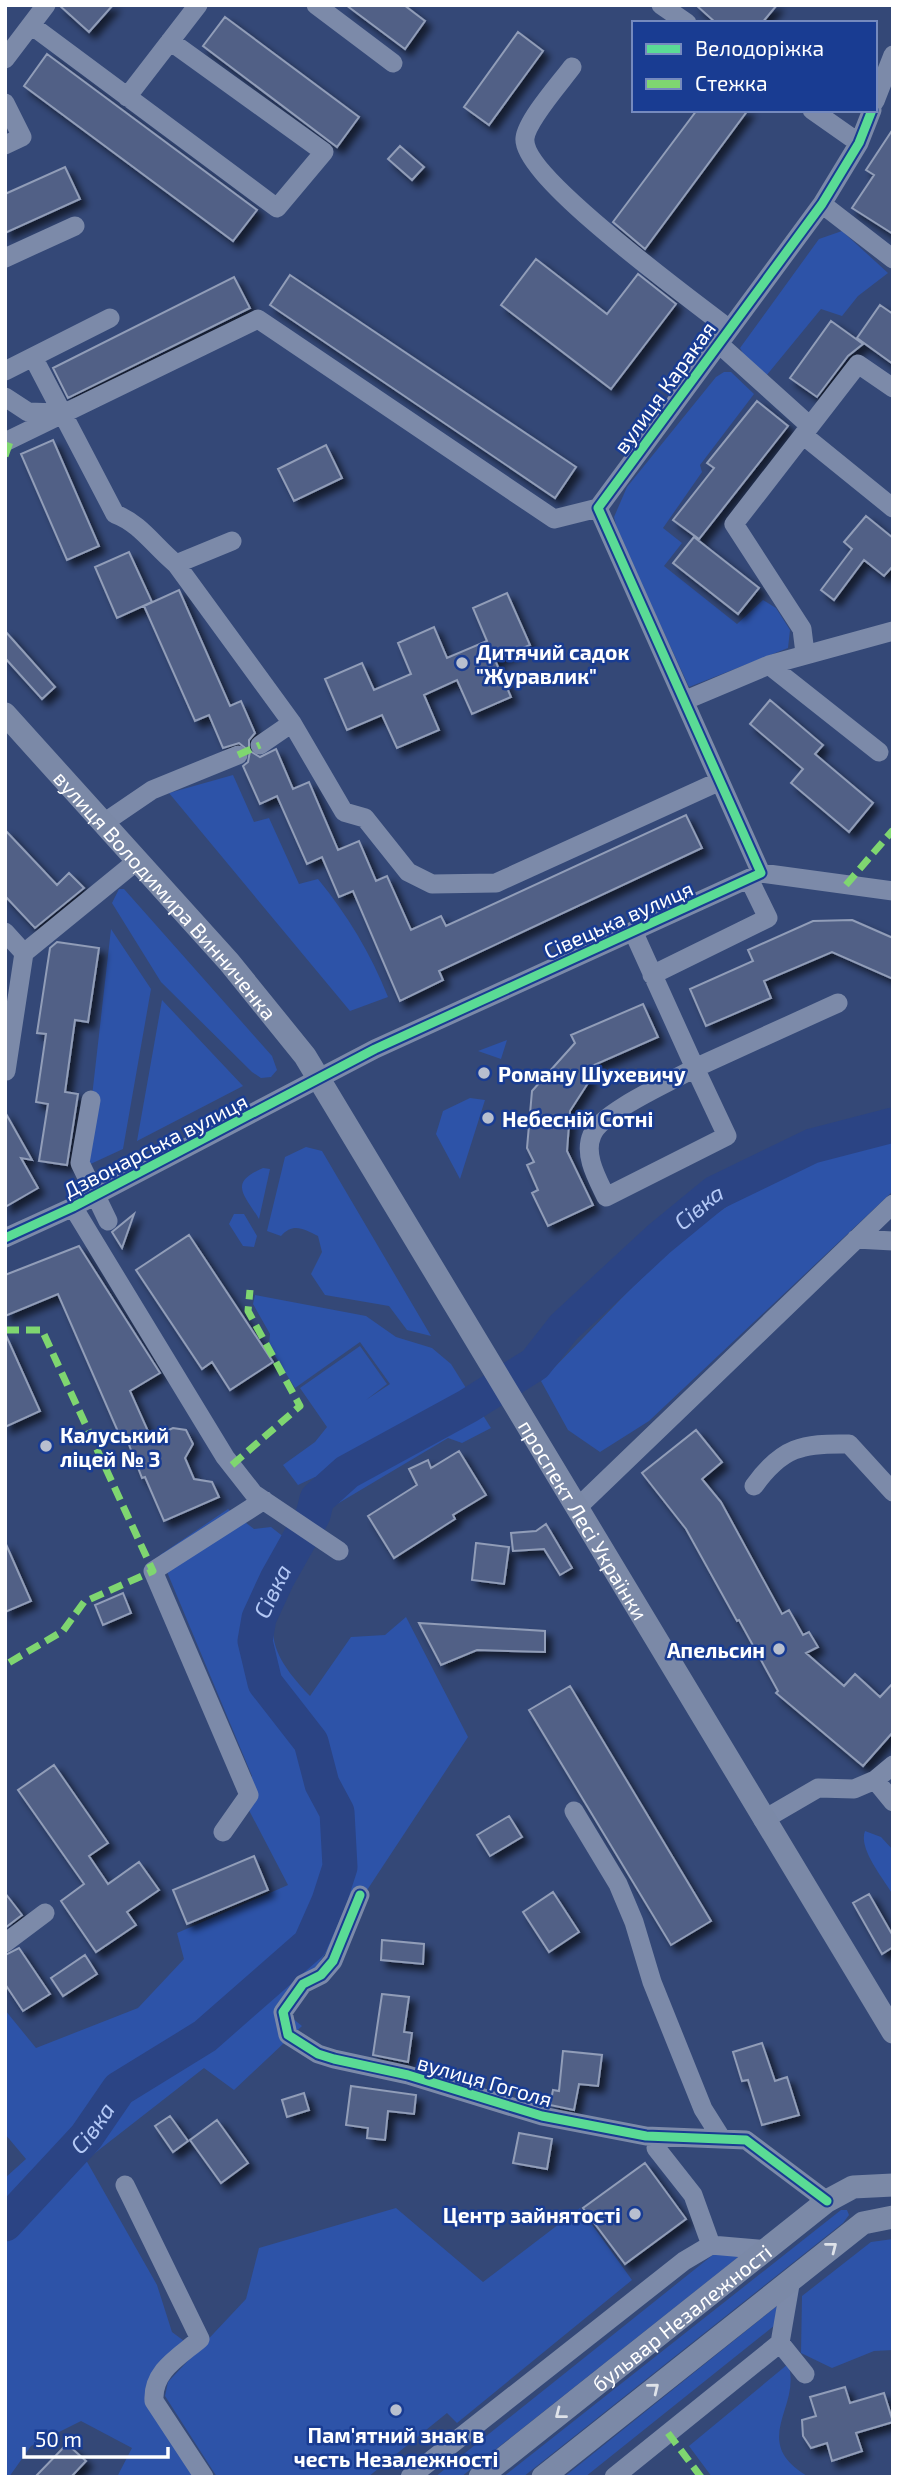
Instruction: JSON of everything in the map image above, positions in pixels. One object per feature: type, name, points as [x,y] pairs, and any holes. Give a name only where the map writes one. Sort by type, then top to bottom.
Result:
[{"type":"main road","name":"вулиця Володимира Винниченка","points":[[5,714],[229,962],[305,1056],[319,1079]]},
{"type":"main road","name":"проспект Лесі Українки","points":[[319,1079],[893,2032]]},
{"type":"main road","name":"бульвар Незалежності","points":[[481,2477],[827,2201],[853,2187],[893,2185]]},
{"type":"main road","name":"бульвар Незалежності","points":[[543,2477],[863,2223],[893,2217]]},
{"type":"street","points":[[5,59],[46,5]]},
{"type":"street","points":[[127,97],[198,5]]},
{"type":"street","points":[[316,5],[393,63]]},
{"type":"street","points":[[662,5],[684,21]]},
{"type":"street","points":[[31,25],[277,208],[324,152],[170,41]]},
{"type":"street","points":[[877,96],[893,55]]},
{"type":"street","points":[[572,67],[526,132],[527,152],[579,211],[723,336],[806,430],[893,508]]},
{"type":"street","points":[[5,103],[22,137],[5,145]]},
{"type":"street","points":[[816,112],[859,143]]},
{"type":"street","name":"вулиця Каракая","points":[[598,508],[822,204],[859,143],[871,112]]},
{"type":"street","points":[[822,204],[893,259]]},
{"type":"street","points":[[5,258],[75,226]]},
{"type":"street","points":[[5,371],[110,318]]},
{"type":"street","points":[[5,442],[258,319],[554,519],[598,508],[720,781],[768,918],[652,975]]},
{"type":"street","points":[[33,357],[115,514],[133,521],[153,546],[176,564],[292,723],[344,812],[365,818],[408,872],[432,884],[496,883],[720,781]]},
{"type":"street","points":[[805,653],[802,629],[734,524],[858,364],[893,388]]},
{"type":"street","points":[[5,397],[28,412],[64,414]]},
{"type":"street","points":[[176,564],[232,541]]},
{"type":"street","points":[[686,700],[769,665],[893,631]]},
{"type":"street","points":[[769,665],[879,752]]},
{"type":"street","points":[[260,745],[292,723]]},
{"type":"street","points":[[105,822],[152,790],[238,755]]},
{"type":"street","points":[[6,1071],[24,953],[138,860]]},
{"type":"street","points":[[755,876],[893,891]]},
{"type":"street","name":"Сівецька вулиця","points":[[319,1079],[375,1049],[755,876]]},
{"type":"street","points":[[634,931],[652,975],[695,1068],[727,1136],[606,1197],[590,1160],[591,1136],[605,1120],[695,1068],[838,1003]]},
{"type":"street","points":[[5,932],[24,953]]},
{"type":"street","name":"Дзвонарська вулиця","points":[[5,1238],[73,1207],[319,1079]]},
{"type":"street","points":[[91,1100],[80,1163],[108,1220]]},
{"type":"street","points":[[576,1509],[893,1204]]},
{"type":"street","points":[[73,1207],[225,1457],[254,1493],[339,1551]]},
{"type":"street","points":[[856,1239],[893,1241]]},
{"type":"street","points":[[754,1486],[772,1462],[796,1448],[823,1443],[849,1444],[893,1492]]},
{"type":"street","points":[[223,1832],[249,1795],[153,1571],[264,1500]]},
{"type":"street","points":[[763,1820],[818,1788],[854,1789],[875,1780],[893,1765]]},
{"type":"street","points":[[875,1780],[893,1802]]},
{"type":"street","points":[[574,1811],[618,1884],[702,2109],[720,2137]]},
{"type":"street","name":"вулиця Гоголя","points":[[360,1895],[333,1961],[321,1975],[303,1984],[283,2012],[288,2035],[302,2045],[334,2059],[408,2075],[542,2116],[646,2136],[720,2137],[755,2144],[827,2201]]},
{"type":"street","points":[[5,1943],[45,1913]]},
{"type":"street","points":[[656,2148],[692,2195],[711,2245]]},
{"type":"street","points":[[125,2185],[200,2339],[159,2374],[153,2386],[154,2401],[204,2477]]},
{"type":"street","points":[[410,2477],[684,2261],[711,2245],[768,2250]]},
{"type":"street","points":[[614,2477],[780,2343],[791,2279]]},
{"type":"street","points":[[780,2343],[805,2374]]},
{"type":"shaded area","points":[[842,231],[888,273],[858,296],[842,316],[821,309],[766,376],[740,348],[819,239]]},
{"type":"shaded area","points":[[724,372],[731,372],[754,394],[700,465],[702,472],[663,528],[682,543],[664,566],[737,624],[763,600],[776,608],[790,630],[788,648],[689,687],[618,533],[614,517],[627,487],[716,377]]},
{"type":"shaded area","points":[[233,775],[254,822],[269,818],[299,884],[318,879],[339,907],[358,935],[388,997],[350,1011],[169,793]]},
{"type":"shaded area","points":[[119,889],[124,889],[272,1056],[277,1070],[271,1077],[261,1078],[252,1072],[161,982],[112,903]]},
{"type":"shaded area","points":[[111,929],[151,989],[123,1149],[84,1167]]},
{"type":"shaded area","points":[[162,1000],[243,1086],[137,1141]]},
{"type":"shaded area","points":[[507,1040],[501,1059],[478,1051]]},
{"type":"shaded area","points":[[470,1098],[485,1100],[460,1179],[436,1134],[443,1111]]},
{"type":"shaded area","points":[[893,1134],[893,1191],[649,1421],[600,1452],[568,1430],[541,1381],[677,1245],[725,1208],[778,1178],[835,1153]]},
{"type":"shaded area","points":[[306,1147],[322,1151],[431,1336],[407,1330],[389,1306],[325,1295],[311,1274],[322,1252],[318,1236],[299,1228],[290,1229],[281,1236],[267,1231],[285,1157]]},
{"type":"shaded area","points":[[263,1168],[270,1169],[259,1219],[244,1196],[242,1184],[252,1173]]},
{"type":"shaded area","points":[[234,1214],[244,1214],[257,1236],[254,1247],[243,1246],[229,1224]]},
{"type":"shaded area","points":[[255,1295],[366,1316],[396,1337],[432,1348],[451,1364],[491,1428],[462,1443],[448,1438],[322,1513],[315,1477],[298,1485],[283,1465],[315,1442],[327,1427],[300,1388],[360,1346],[387,1384],[366,1400],[390,1384],[360,1342],[295,1388],[269,1346],[270,1334],[253,1304]]},
{"type":"shaded area","points":[[228,1509],[254,1529],[271,1527],[303,1552],[282,1594],[273,1627],[274,1642],[281,1658],[292,1676],[310,1696],[351,1637],[385,1635],[406,1617],[468,1737],[286,2013],[302,2026],[234,2090],[204,2068],[86,2160],[157,2285],[172,2332],[184,2341],[149,2378],[197,2477],[117,2477],[132,2448],[81,2421],[31,2446],[9,2477],[5,2477],[5,2243],[86,2161],[46,2159],[5,2207],[5,2178],[26,2159],[5,2134],[5,2010],[36,2048],[138,2008],[184,1959],[177,1933],[288,1885],[240,1793],[252,1776],[160,1555]]},
{"type":"shaded area","points":[[865,1831],[881,1837],[893,1850],[893,1895],[868,1855]]},
{"type":"shaded area","points":[[396,2208],[483,2282],[580,2208],[632,2280],[457,2423],[447,2413],[368,2477],[217,2477],[165,2396],[168,2382],[246,2299],[259,2248]]},
{"type":"shaded area","points":[[841,2210],[847,2210],[849,2215],[843,2223],[523,2477],[503,2477]]},
{"type":"shaded area","points":[[893,2239],[893,2350],[874,2351],[832,2368],[801,2353],[802,2296],[871,2242]]},
{"type":"shaded area","points":[[714,2254],[742,2254],[461,2477],[435,2477]]},
{"type":"shaded area","points":[[777,2306],[775,2325],[585,2477],[564,2477]]},
{"type":"shaded area","points":[[788,2364],[791,2380],[779,2437],[782,2450],[791,2464],[809,2477],[712,2477],[689,2446]]},
{"type":"building","points":[[59,5],[113,5],[89,32]]},
{"type":"building","points":[[346,5],[404,5],[425,21],[405,49]]},
{"type":"building","points":[[696,5],[777,5],[764,21],[714,21]]},
{"type":"building","points":[[225,17],[359,117],[337,147],[203,46]]},
{"type":"building","points":[[518,32],[543,51],[489,125],[464,107]]},
{"type":"building","points":[[47,54],[257,210],[233,241],[24,86]]},
{"type":"building","points":[[696,112],[747,112],[645,249],[613,222]]},
{"type":"building","points":[[893,129],[893,234],[852,208],[874,175],[866,170]]},
{"type":"building","points":[[400,146],[424,167],[412,180],[388,159]]},
{"type":"building","points":[[65,167],[80,199],[5,233],[5,194]]},
{"type":"building","points":[[536,259],[607,314],[638,274],[676,304],[611,389],[501,305]]},
{"type":"building","points":[[290,275],[576,467],[555,498],[270,305]]},
{"type":"building","points":[[234,277],[250,308],[68,398],[53,368]]},
{"type":"building","points":[[880,305],[893,314],[893,364],[857,338]]},
{"type":"building","points":[[831,321],[863,344],[848,356],[817,397],[790,378]]},
{"type":"building","points":[[757,401],[788,426],[699,539],[673,520],[714,468],[707,463]]},
{"type":"building","points":[[53,440],[99,546],[67,560],[21,454]]},
{"type":"building","points":[[326,445],[342,478],[294,501],[278,469]]},
{"type":"building","points":[[866,516],[893,538],[893,566],[884,576],[864,560],[834,600],[821,590],[852,549],[844,542]]},
{"type":"building","points":[[694,537],[759,588],[738,614],[673,563]]},
{"type":"building","points":[[129,552],[152,602],[117,618],[95,567]]},
{"type":"building","points":[[179,590],[230,706],[241,701],[255,733],[249,740],[249,751],[239,743],[223,748],[209,715],[195,721],[144,606]]},
{"type":"building","points":[[507,593],[530,645],[495,660],[511,697],[472,714],[457,680],[424,695],[439,730],[397,748],[382,715],[347,730],[325,679],[362,663],[374,690],[411,674],[398,643],[434,627],[447,658],[487,641],[473,608]]},
{"type":"building","points":[[5,631],[55,687],[42,699],[5,658]]},
{"type":"building","points":[[770,700],[823,745],[815,754],[873,803],[849,832],[791,783],[803,769],[750,724]]},
{"type":"building","points":[[276,749],[293,789],[309,782],[338,850],[359,841],[376,881],[387,876],[411,930],[441,916],[446,926],[686,815],[702,848],[439,971],[443,980],[400,1001],[353,891],[339,897],[322,857],[307,864],[277,796],[260,804],[243,766],[248,762],[250,751],[260,757]]},
{"type":"building","points":[[5,830],[57,885],[69,873],[84,888],[35,928],[5,896]]},
{"type":"building","points":[[852,920],[893,938],[893,979],[832,952],[764,981],[771,998],[706,1026],[690,989],[753,961],[748,950],[813,921]]},
{"type":"building","points":[[57,942],[99,948],[88,1022],[75,1020],[65,1092],[78,1094],[67,1165],[39,1161],[48,1104],[36,1102],[46,1034],[37,1033],[50,948]]},
{"type":"building","points":[[643,1004],[658,1037],[585,1069],[590,1080],[570,1111],[567,1151],[593,1205],[548,1226],[532,1193],[538,1190],[527,1165],[534,1162],[527,1148],[532,1091],[575,1043],[571,1035]]},
{"type":"building","points":[[5,1112],[32,1160],[21,1158],[38,1188],[5,1207]]},
{"type":"building","points":[[134,1214],[122,1248],[112,1232]]},
{"type":"building","points":[[189,1235],[273,1362],[230,1390],[212,1362],[202,1369],[136,1270]]},
{"type":"building","points":[[79,1246],[160,1373],[130,1391],[151,1438],[173,1428],[186,1430],[193,1444],[185,1458],[194,1479],[212,1482],[219,1497],[164,1521],[145,1477],[142,1478],[124,1432],[119,1434],[58,1294],[5,1316],[5,1275]]},
{"type":"building","points":[[5,1333],[40,1411],[5,1427]]},
{"type":"building","points":[[696,1430],[722,1462],[702,1479],[721,1502],[782,1614],[789,1610],[803,1635],[809,1632],[818,1647],[806,1653],[844,1686],[855,1674],[880,1697],[893,1683],[893,1732],[863,1766],[776,1693],[778,1691],[686,1529],[642,1473]]},
{"type":"building","points":[[459,1451],[486,1495],[453,1515],[455,1519],[394,1558],[368,1516],[417,1485],[409,1469],[428,1460],[431,1468]]},
{"type":"building","points":[[546,1524],[572,1568],[560,1575],[544,1549],[513,1551],[511,1533],[536,1531]]},
{"type":"building","points":[[5,1542],[31,1601],[5,1612]]},
{"type":"building","points":[[476,1543],[509,1547],[504,1584],[472,1580]]},
{"type":"building","points":[[123,1593],[131,1613],[103,1625],[95,1605]]},
{"type":"building","points":[[419,1623],[545,1631],[545,1652],[477,1650],[441,1665]]},
{"type":"building","points":[[570,1686],[711,1921],[671,1945],[529,1710]]},
{"type":"building","points":[[54,1765],[108,1843],[89,1856],[108,1884],[139,1862],[159,1890],[127,1912],[136,1925],[96,1952],[61,1901],[84,1884],[18,1790]]},
{"type":"building","points":[[509,1816],[522,1837],[490,1856],[477,1835]]},
{"type":"building","points":[[254,1856],[268,1890],[187,1924],[173,1890]]},
{"type":"building","points":[[553,1892],[579,1932],[549,1952],[523,1912]]},
{"type":"building","points":[[5,1893],[22,1915],[5,1928]]},
{"type":"building","points":[[869,1894],[893,1936],[893,1947],[882,1954],[853,1903]]},
{"type":"building","points":[[382,1940],[424,1944],[423,1964],[381,1960]]},
{"type":"building","points":[[19,1948],[50,1994],[23,2011],[5,1984],[5,1955]]},
{"type":"building","points":[[85,1955],[97,1974],[63,1996],[51,1978]]},
{"type":"building","points":[[382,1994],[409,1997],[404,2032],[412,2033],[408,2062],[373,2055]]},
{"type":"building","points":[[762,2043],[775,2081],[787,2077],[799,2115],[762,2125],[748,2080],[742,2081],[733,2052]]},
{"type":"building","points":[[563,2051],[602,2055],[598,2086],[579,2084],[574,2110],[550,2105],[553,2090],[559,2091]]},
{"type":"building","points":[[351,2086],[416,2095],[414,2114],[388,2111],[385,2140],[367,2138],[368,2128],[346,2125]]},
{"type":"building","points":[[304,2093],[309,2110],[287,2117],[282,2100]]},
{"type":"building","points":[[170,2116],[188,2141],[173,2152],[155,2126]]},
{"type":"building","points":[[217,2120],[248,2163],[221,2183],[190,2140]]},
{"type":"building","points":[[519,2133],[552,2139],[547,2169],[513,2163]]},
{"type":"building","name":"Центр зайнятості","points":[[645,2163],[686,2219],[625,2264],[583,2208]]},
{"type":"building","points":[[845,2387],[850,2403],[884,2393],[893,2422],[856,2433],[862,2451],[832,2461],[827,2443],[811,2448],[803,2436],[802,2420],[816,2416],[810,2397]]},
{"type":"building","points":[[67,2444],[86,2461],[71,2477],[35,2477]]},
{"type":"waterway","name":"Сівка","points":[[5,2224],[86,2137],[119,2089],[205,2036],[310,1944],[329,1901],[340,1867],[337,1812],[322,1784],[311,1742],[265,1683],[255,1641],[259,1618],[277,1579],[313,1515],[317,1499],[347,1472],[468,1406],[535,1364],[564,1327],[659,1239],[715,1193],[812,1146],[893,1125]]},
{"type":"marked path","points":[[5,456],[11,439]]},
{"type":"marked path","points":[[238,755],[260,745]]},
{"type":"marked path","points":[[846,885],[893,830]]},
{"type":"marked path","points":[[232,1465],[300,1406],[248,1311],[250,1290]]},
{"type":"marked path","points":[[5,1330],[42,1330],[153,1571],[84,1602],[63,1631],[5,1665]]},
{"type":"marked path","points":[[668,2433],[701,2477]]},
{"type":"cycle path","points":[[5,1238],[73,1207],[375,1049],[761,873],[598,508],[822,204],[859,143],[871,112]]},
{"type":"cycle path","points":[[360,1895],[333,1961],[321,1975],[303,1984],[283,2012],[288,2035],[318,2054],[408,2075],[542,2116],[646,2136],[746,2140],[827,2201]]},
{"type":"place","name":"Дитячий садок \"Журавлик\"","points":[[462,663]]},
{"type":"place","name":"Роману Шухевичу","points":[[484,1073]]},
{"type":"place","name":"Небесній Сотні","points":[[488,1118]]},
{"type":"place","name":"Калуський ліцей № 3","points":[[46,1446]]},
{"type":"place","name":"Апельсин","points":[[779,1649]]},
{"type":"place","name":"Центр зайнятості","points":[[635,2214]]},
{"type":"place","name":"Пам'ятний знак в честь Незалежності","points":[[396,2410]]}]
